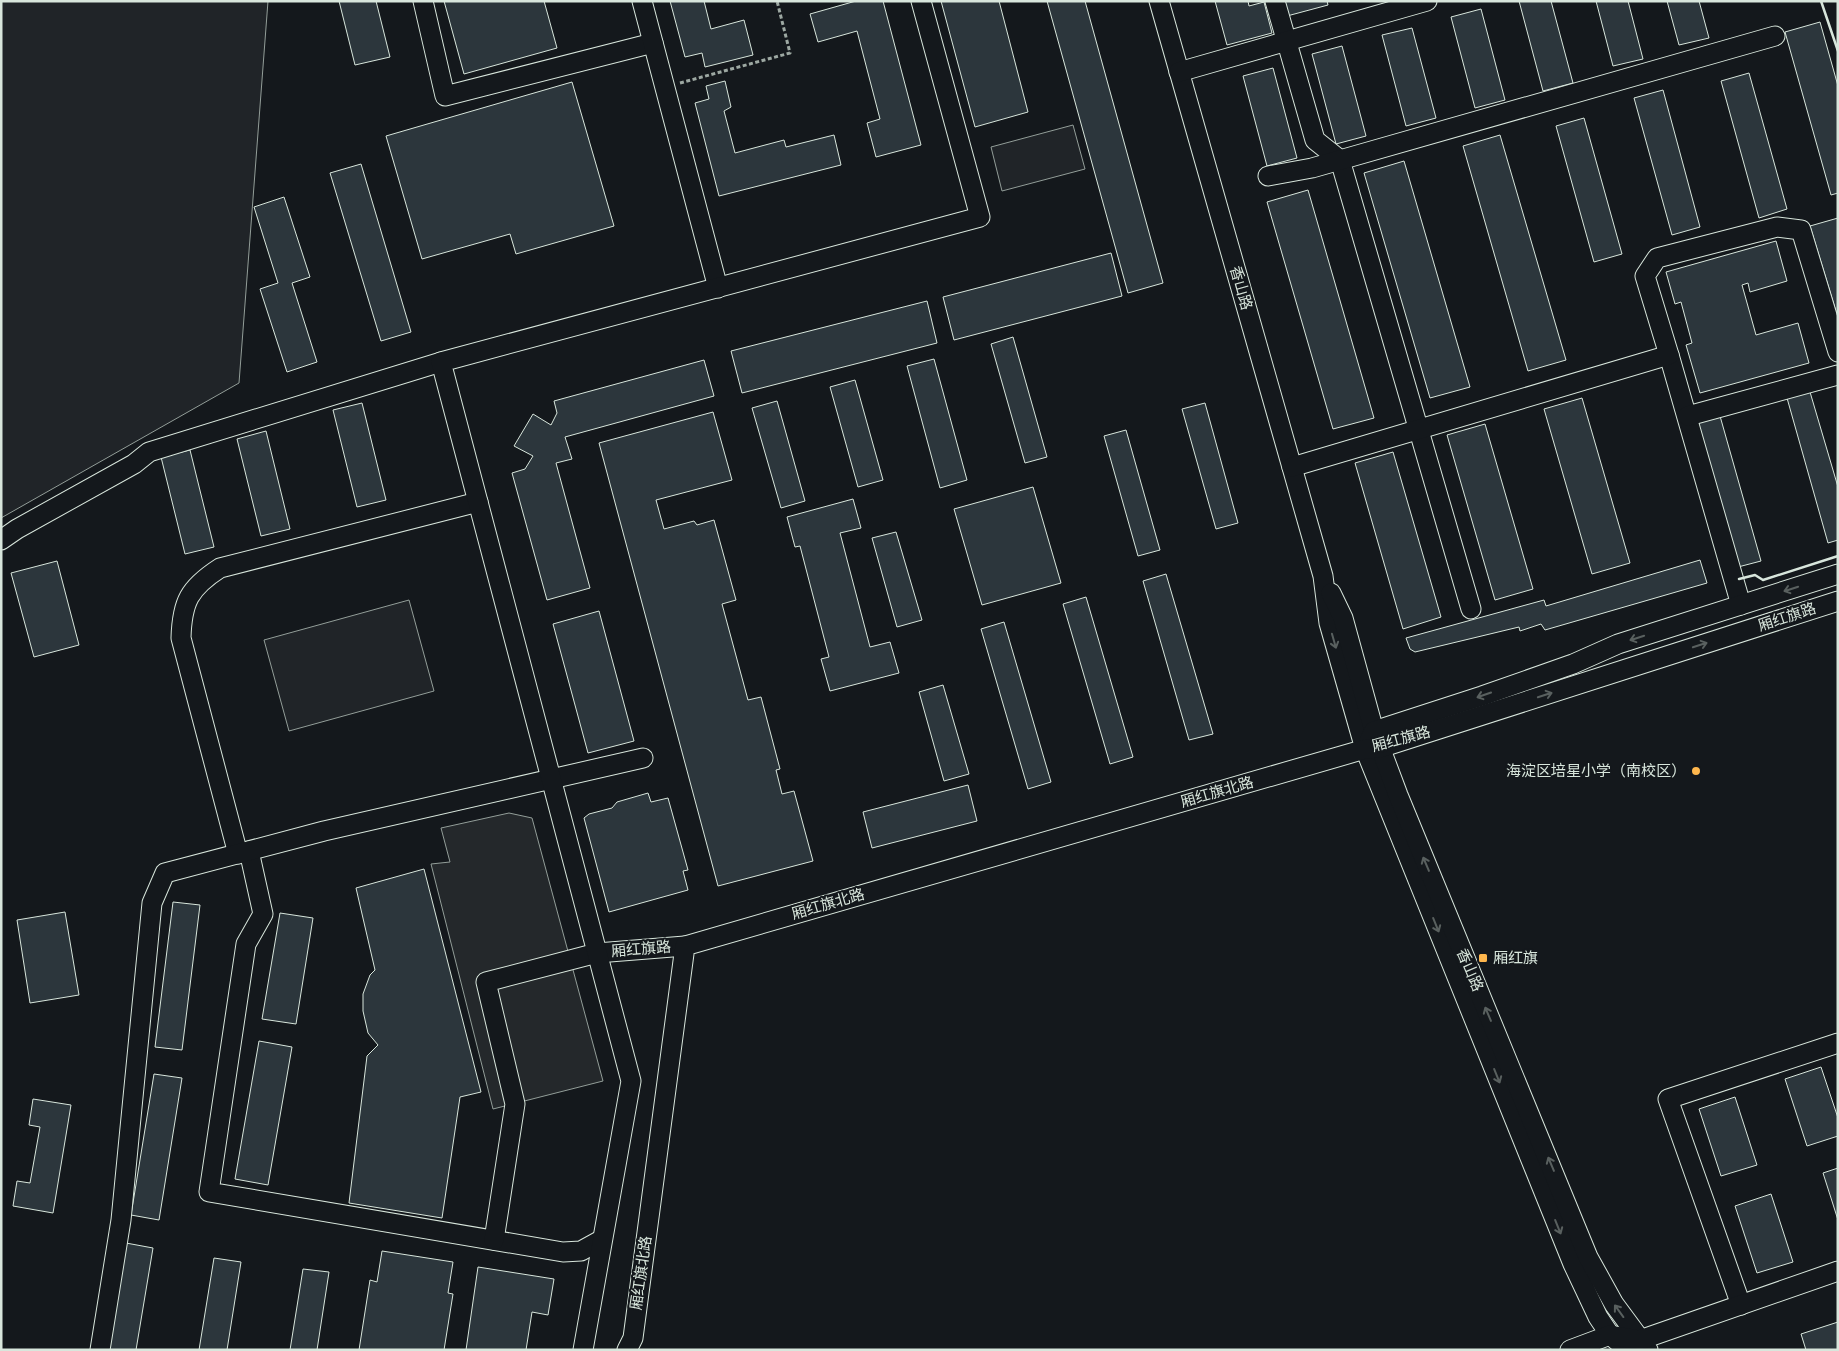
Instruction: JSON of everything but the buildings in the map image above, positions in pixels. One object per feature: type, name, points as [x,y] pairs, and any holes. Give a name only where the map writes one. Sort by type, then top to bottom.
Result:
[{"type":"street","points":[[423,1],[445,96],[653,43]]},
{"type":"street","points":[[642,1],[718,288]]},
{"type":"street","points":[[1,540],[17,529],[134,464],[149,452],[441,362],[980,217],[921,1]]},
{"type":"street","name":"香山路","points":[[1159,1],[1323,576],[1329,623],[1572,1264],[1598,1317],[1610,1335]]},
{"type":"street","points":[[1275,1],[1315,140],[1340,160],[1471,609]]},
{"type":"street","points":[[1179,72],[1427,1]]},
{"type":"street","points":[[1268,176],[1312,168],[1775,36]]},
{"type":"street","points":[[1741,605],[1688,416],[1645,276],[1657,258],[1777,227],[1801,230],[1838,352]]},
{"type":"street","points":[[1292,467],[1669,355]]},
{"type":"street","points":[[441,362],[550,781],[631,1081],[601,1240],[583,1350]]},
{"type":"street","points":[[1688,416],[1838,375]]},
{"type":"street","points":[[478,502],[220,568],[200,581],[182,613],[181,638],[243,852],[263,914],[246,944],[209,1192],[563,1252],[582,1251],[601,1240]]},
{"type":"street","name":"厢红旗路","points":[[1373,743],[1482,696],[1618,644],[1838,574]]},
{"type":"street","name":"厢红旗路","points":[[1373,743],[1838,601]]},
{"type":"street","name":"香山路","points":[[1373,743],[1398,795],[1588,1257],[1639,1346]]},
{"type":"street","name":"厢红旗北路","points":[[627,1350],[633,1338],[685,946],[1373,743]]},
{"type":"street","points":[[100,1350],[122,1220],[152,903],[166,873],[324,831],[550,781],[644,758]]},
{"type":"street","name":"厢红旗路","points":[[494,1240],[515,1104],[486,982],[597,953],[685,946]]},
{"type":"street","points":[[1741,1305],[1668,1099],[1838,1043]]},
{"type":"street","points":[[1570,1350],[1610,1335],[1639,1346],[1741,1305],[1838,1271]]},
{"type":"path","points":[[665,87],[790,53],[777,1]]},
{"type":"shaded area","points":[[1,1],[268,1],[239,383],[1,518]]},
{"type":"shaded area","points":[[1073,125],[1085,169],[1002,191],[991,147]]},
{"type":"shaded area","points":[[409,600],[434,691],[289,731],[264,640]]},
{"type":"shaded area","points":[[509,813],[532,818],[603,1081],[493,1109],[431,864],[450,862],[441,828]]},
{"type":"wall","points":[[1821,1],[1838,51]]},
{"type":"wall","points":[[1739,579],[1755,575],[1763,580],[1838,556]]},
{"type":"place","name":"海淀区培星小学（南校区）","points":[[1696,771]]},
{"type":"place","name":"厢红旗","points":[[1483,958]]}]
